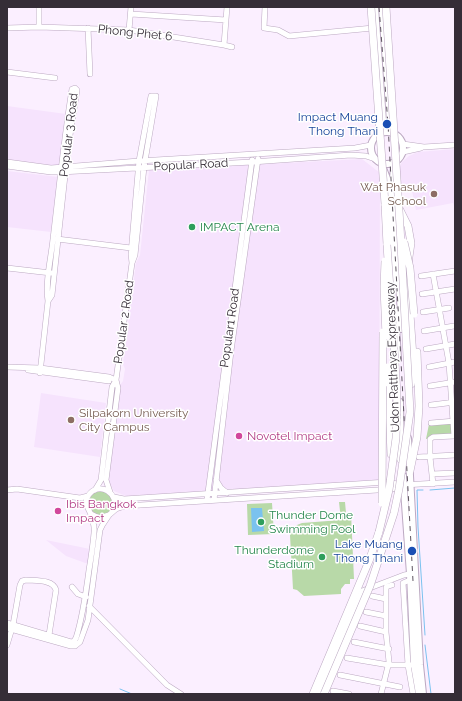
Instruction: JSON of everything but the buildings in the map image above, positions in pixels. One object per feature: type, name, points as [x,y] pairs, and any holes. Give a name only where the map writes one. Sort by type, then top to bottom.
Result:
[{"type":"highway","name":"Udon Ratthaya Expressway","points":[[313,694],[379,532],[389,490],[396,438],[396,393],[371,7]]},
{"type":"highway","name":"Udon Ratthaya Expressway","points":[[324,694],[370,586],[394,513],[410,412],[386,7]]},
{"type":"highway","points":[[393,196],[408,226],[411,243],[407,271],[413,357],[410,412]]},
{"type":"highway","points":[[400,226],[410,268],[417,357],[419,406],[418,437],[410,471]]},
{"type":"highway","points":[[387,245],[384,264],[384,287],[391,430],[390,467],[387,482]]},
{"type":"highway","points":[[379,532],[383,496],[383,321],[393,284]]},
{"type":"highway","points":[[391,430],[401,460]]},
{"type":"main road","points":[[376,7],[383,121],[379,134]]},
{"type":"main road","points":[[382,7],[390,122],[394,133],[403,144],[403,152],[395,163],[382,164]]},
{"type":"main road","points":[[394,133],[384,132],[379,134],[374,139],[371,145],[371,150],[375,159],[382,164],[388,181],[397,345],[401,460],[410,577],[411,665],[419,694]]},
{"type":"main road","points":[[395,163],[393,196],[423,694]]},
{"type":"street","points":[[39,7],[39,27]]},
{"type":"street","points":[[129,30],[131,7]]},
{"type":"street","points":[[224,44],[227,7]]},
{"type":"street","points":[[265,7],[264,28],[278,30],[289,36],[373,28]]},
{"type":"street","points":[[131,14],[226,20]]},
{"type":"street","name":"Phong Phet 6","points":[[7,28],[39,27],[129,30],[224,44],[232,47]]},
{"type":"street","points":[[88,28],[90,74]]},
{"type":"street","points":[[7,72],[55,78]]},
{"type":"street","points":[[151,96],[156,96],[148,130],[151,96]]},
{"type":"street","name":"Popular 3 Road","points":[[51,273],[70,116]]},
{"type":"street","name":"Popular 2 Road","points":[[132,263],[135,255],[141,167],[148,130]]},
{"type":"street","points":[[403,144],[424,147]]},
{"type":"street","name":"Popular Road","points":[[7,166],[51,172],[63,169],[142,161],[255,155],[355,148],[371,145]]},
{"type":"street","points":[[403,152],[424,147],[455,145]]},
{"type":"street","name":"Popular1 Road","points":[[214,500],[255,155]]},
{"type":"street","name":"Popular Road","points":[[7,162],[63,169],[141,167],[351,155],[366,156],[375,159]]},
{"type":"street","name":"Popular1 Road","points":[[208,500],[255,161]]},
{"type":"street","name":"Popular 3 Road","points":[[40,370],[48,300],[47,294],[57,239],[63,169]]},
{"type":"street","name":"Popular 2 Road","points":[[110,492],[106,480],[118,388],[116,380],[132,263],[131,248],[137,214]]},
{"type":"street","points":[[57,239],[131,248]]},
{"type":"street","points":[[7,268],[51,273]]},
{"type":"street","points":[[421,276],[455,271]]},
{"type":"street","points":[[433,274],[453,382],[455,421],[455,436],[433,437],[430,439],[433,484]]},
{"type":"street","points":[[422,294],[455,289]]},
{"type":"street","points":[[423,312],[449,308]]},
{"type":"street","points":[[424,331],[454,326]]},
{"type":"street","points":[[426,349],[455,344]]},
{"type":"street","points":[[429,367],[455,362]]},
{"type":"street","points":[[7,367],[109,377],[116,380]]},
{"type":"street","name":"Popular 2 Road","points":[[95,490],[101,480],[112,387],[116,380]]},
{"type":"street","points":[[430,386],[453,382]]},
{"type":"street","points":[[432,405],[454,402]]},
{"type":"street","points":[[431,423],[455,421]]},
{"type":"street","points":[[419,457],[455,455]]},
{"type":"street","points":[[432,474],[455,473]]},
{"type":"street","points":[[216,480],[221,488],[227,493]]},
{"type":"street","points":[[114,497],[124,499],[387,482],[403,486]]},
{"type":"street","points":[[91,514],[99,518],[125,506],[393,489],[411,485],[455,482]]},
{"type":"street","points":[[46,494],[80,498],[88,496],[100,488],[110,492],[114,497],[115,507],[100,530],[86,597],[87,605],[167,685],[181,694]]},
{"type":"street","points":[[7,490],[17,489],[79,501],[86,506],[91,514],[94,532],[94,558],[87,605],[75,643],[72,646],[11,628],[7,623]]},
{"type":"street","points":[[86,506],[88,496]]},
{"type":"street","points":[[318,694],[362,591],[404,575],[410,577]]},
{"type":"street","points":[[7,645],[20,583],[26,580],[51,583],[54,585],[56,590],[49,635]]},
{"type":"street","points":[[381,694],[389,665],[386,632],[386,587],[392,585]]},
{"type":"street","points":[[72,588],[78,594],[86,597]]},
{"type":"street","points":[[372,596],[386,599]]},
{"type":"street","points":[[366,612],[386,616]]},
{"type":"street","points":[[360,626],[386,632]]},
{"type":"street","points":[[11,628],[49,635],[75,643]]},
{"type":"street","points":[[354,642],[388,649]]},
{"type":"street","points":[[347,658],[389,665],[411,665],[413,694]]},
{"type":"street","points":[[340,675],[400,687]]},
{"type":"street","points":[[333,691],[349,694]]},
{"type":"shaded area","points":[[7,106],[66,114],[59,166],[7,160]]},
{"type":"shaded area","points":[[455,149],[455,209],[453,203],[416,210],[411,186],[401,187],[399,168],[402,162],[409,156],[418,152]]},
{"type":"shaded area","points":[[362,159],[380,173],[379,481],[126,496],[114,491],[108,480],[120,385],[123,381],[125,369],[123,364],[136,263],[140,255],[149,170]]},
{"type":"shaded area","points":[[7,171],[58,177],[51,232],[7,227]]},
{"type":"shaded area","name":"Silpakorn University City Campus","points":[[41,393],[106,403],[100,457],[34,447]]},
{"type":"shaded area","points":[[46,540],[90,549],[88,564],[66,556]]},
{"type":"green space","points":[[452,423],[453,437],[426,439],[429,424]]},
{"type":"green space","points":[[101,491],[106,492],[112,498],[112,508],[106,514],[101,515],[96,514],[90,508],[89,503],[90,498],[96,492]]},
{"type":"green space","name":"Thunderdome Stadium","points":[[339,502],[345,502],[346,513],[351,513],[354,579],[350,579],[350,584],[345,584],[341,589],[341,594],[304,596],[297,590],[293,589],[290,535],[297,525],[302,523],[341,520]]},
{"type":"green space","name":"Thunder Dome Swimming Pool","points":[[272,503],[274,534],[248,535],[247,504]]},
{"type":"water","points":[[251,508],[262,508],[264,531],[252,532]]},
{"type":"waterway","points":[[430,490],[455,488]]},
{"type":"waterway","points":[[423,490],[417,490],[425,635]]},
{"type":"waterway","points":[[425,645],[431,694]]},
{"type":"waterway","points":[[120,689],[132,694]]},
{"type":"railway","points":[[379,7],[388,124],[413,581]]},
{"type":"place","name":"Impact Muang Thong Thani","points":[[387,124]]},
{"type":"place","name":"Wat Phasuk School","points":[[434,194]]},
{"type":"place","name":"IMPACT Arena","points":[[192,227]]},
{"type":"place","name":"Silpakorn University City Campus","points":[[71,420]]},
{"type":"place","name":"Novotel Impact","points":[[239,436]]},
{"type":"place","name":"Ibis Bangkok Impact","points":[[58,511]]},
{"type":"place","name":"Thunder Dome Swimming Pool","points":[[261,522]]},
{"type":"place","name":"Lake Muang Thong Thani","points":[[412,551]]},
{"type":"place","name":"Thunderdome Stadium","points":[[322,557]]}]
